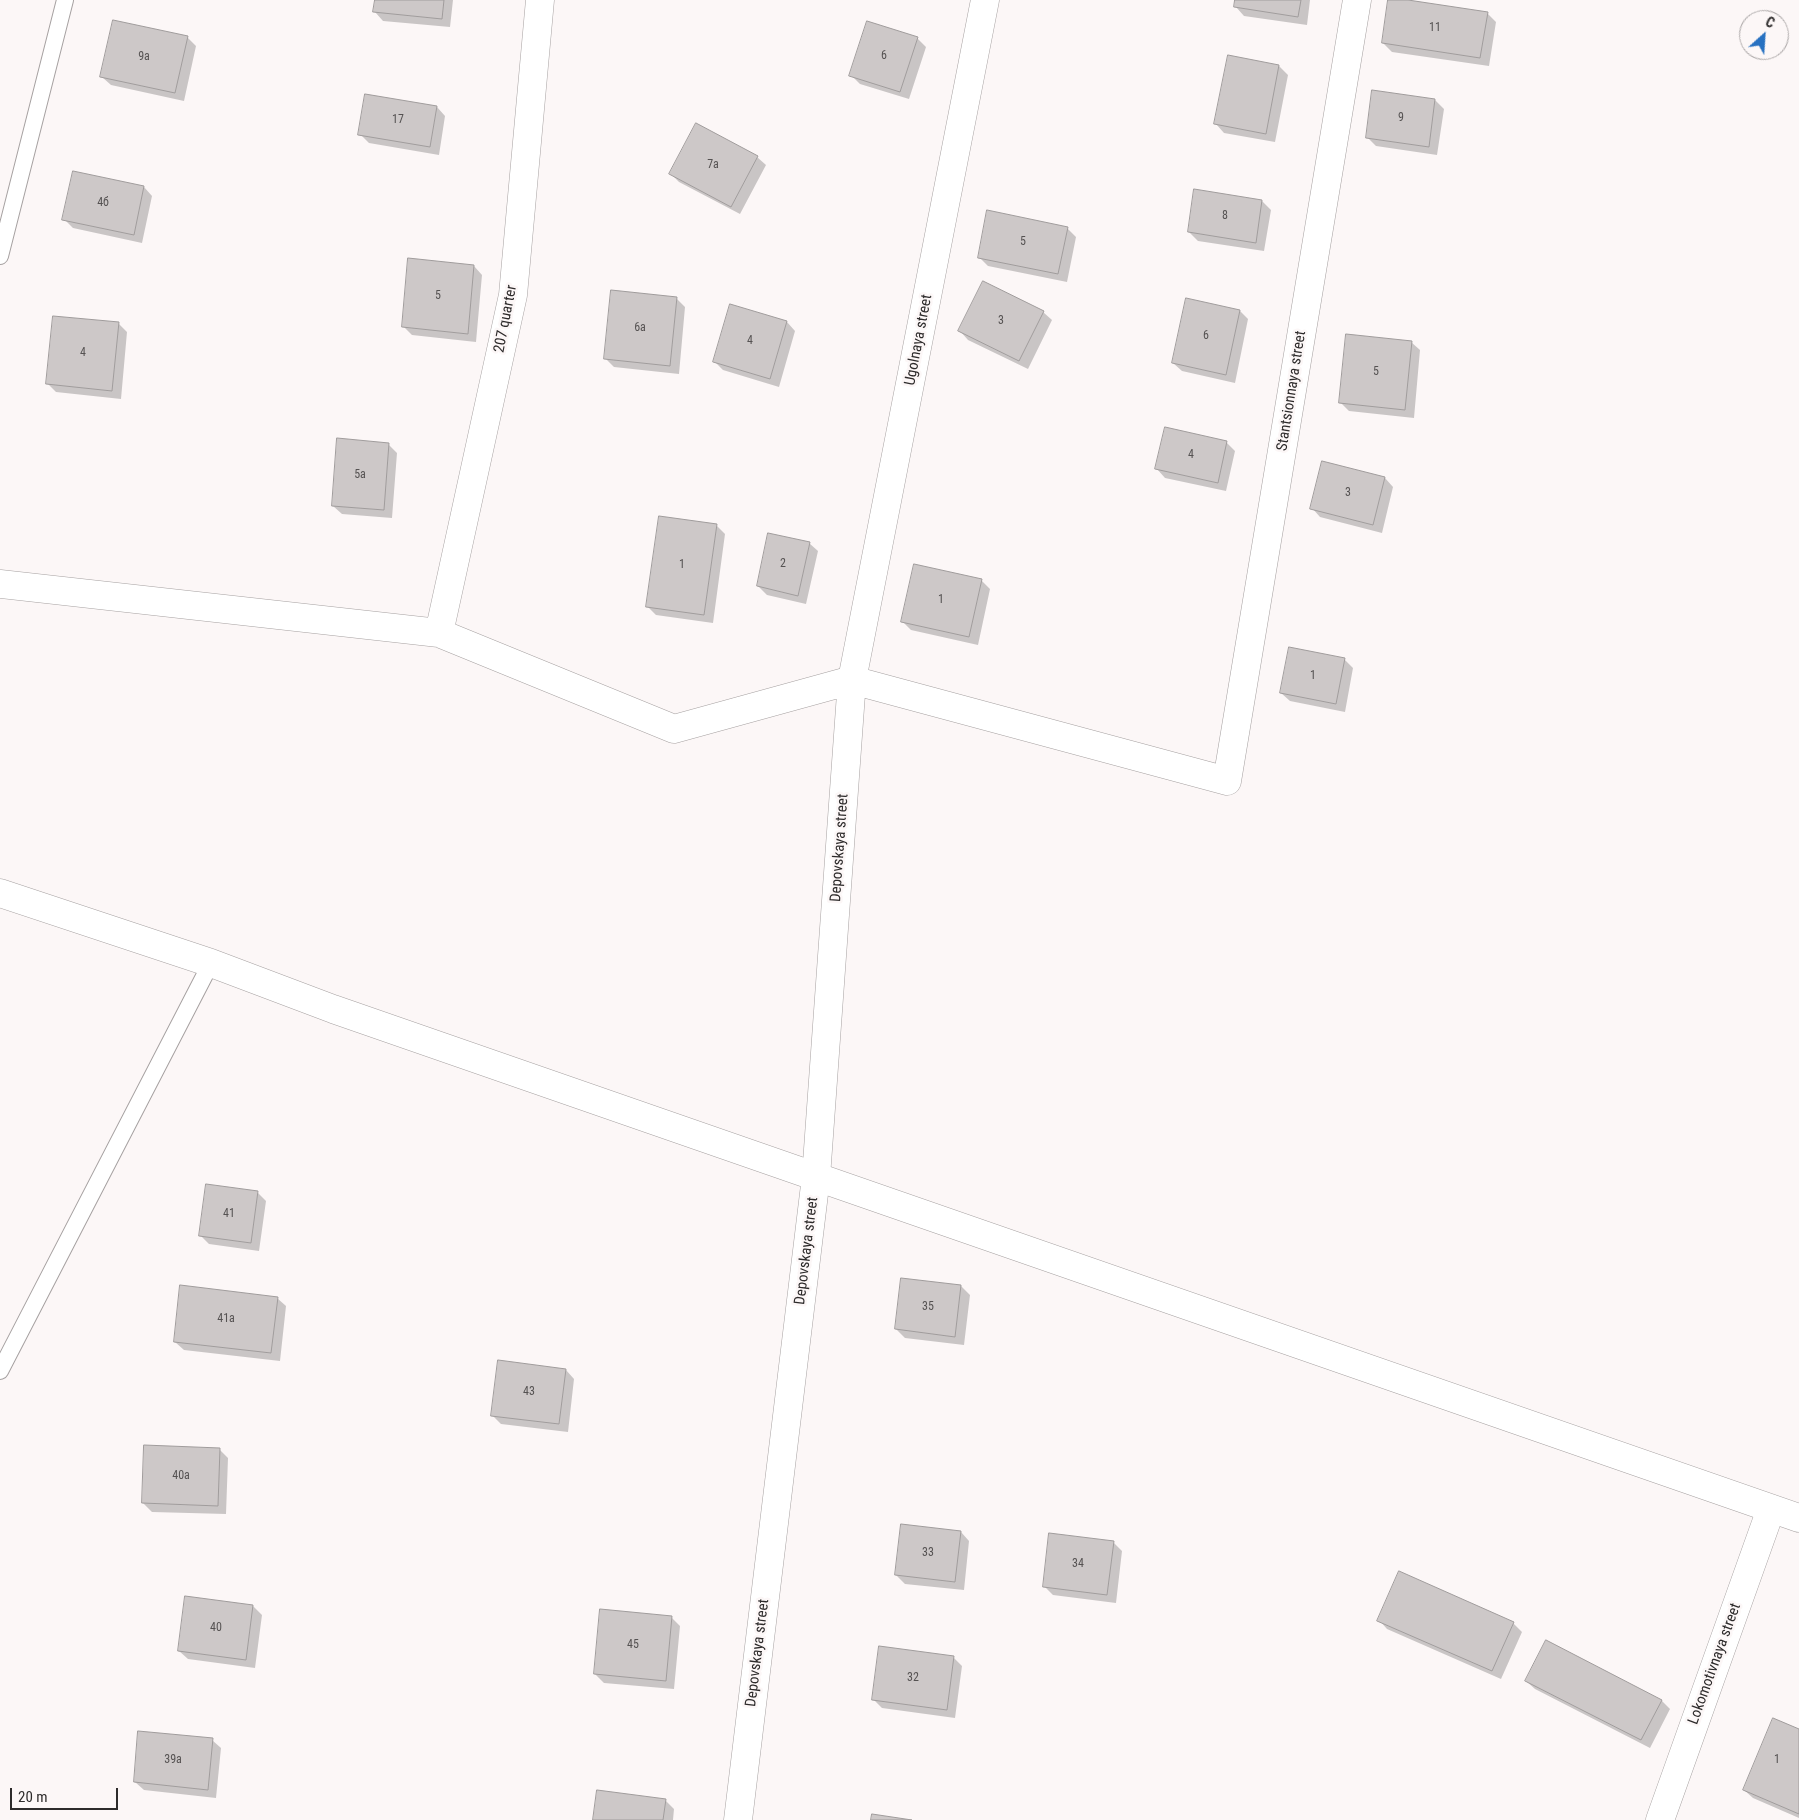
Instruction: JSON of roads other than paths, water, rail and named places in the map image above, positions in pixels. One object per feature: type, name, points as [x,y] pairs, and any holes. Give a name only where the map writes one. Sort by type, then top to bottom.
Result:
[{"type":"street","name":"207 quarter","points":[[439,633],[513,295],[540,0]]},
{"type":"street","name":"Ugolnaya street","points":[[852,680],[985,0]]},
{"type":"street","name":"Stantsionnaya street","points":[[852,680],[1227,781],[1356,0]]},
{"type":"street","points":[[0,584],[439,633],[674,729],[852,680]]},
{"type":"street","name":"Depovskaya street","points":[[738,1820],[816,1177],[852,680]]},
{"type":"street","points":[[0,893],[212,963],[333,1009],[1799,1518]]},
{"type":"street","name":"Lokomotivnaya street","points":[[1660,1820],[1771,1509]]},
{"type":"lane","points":[[0,256],[65,0]]},
{"type":"lane","points":[[0,1371],[212,963]]}]
